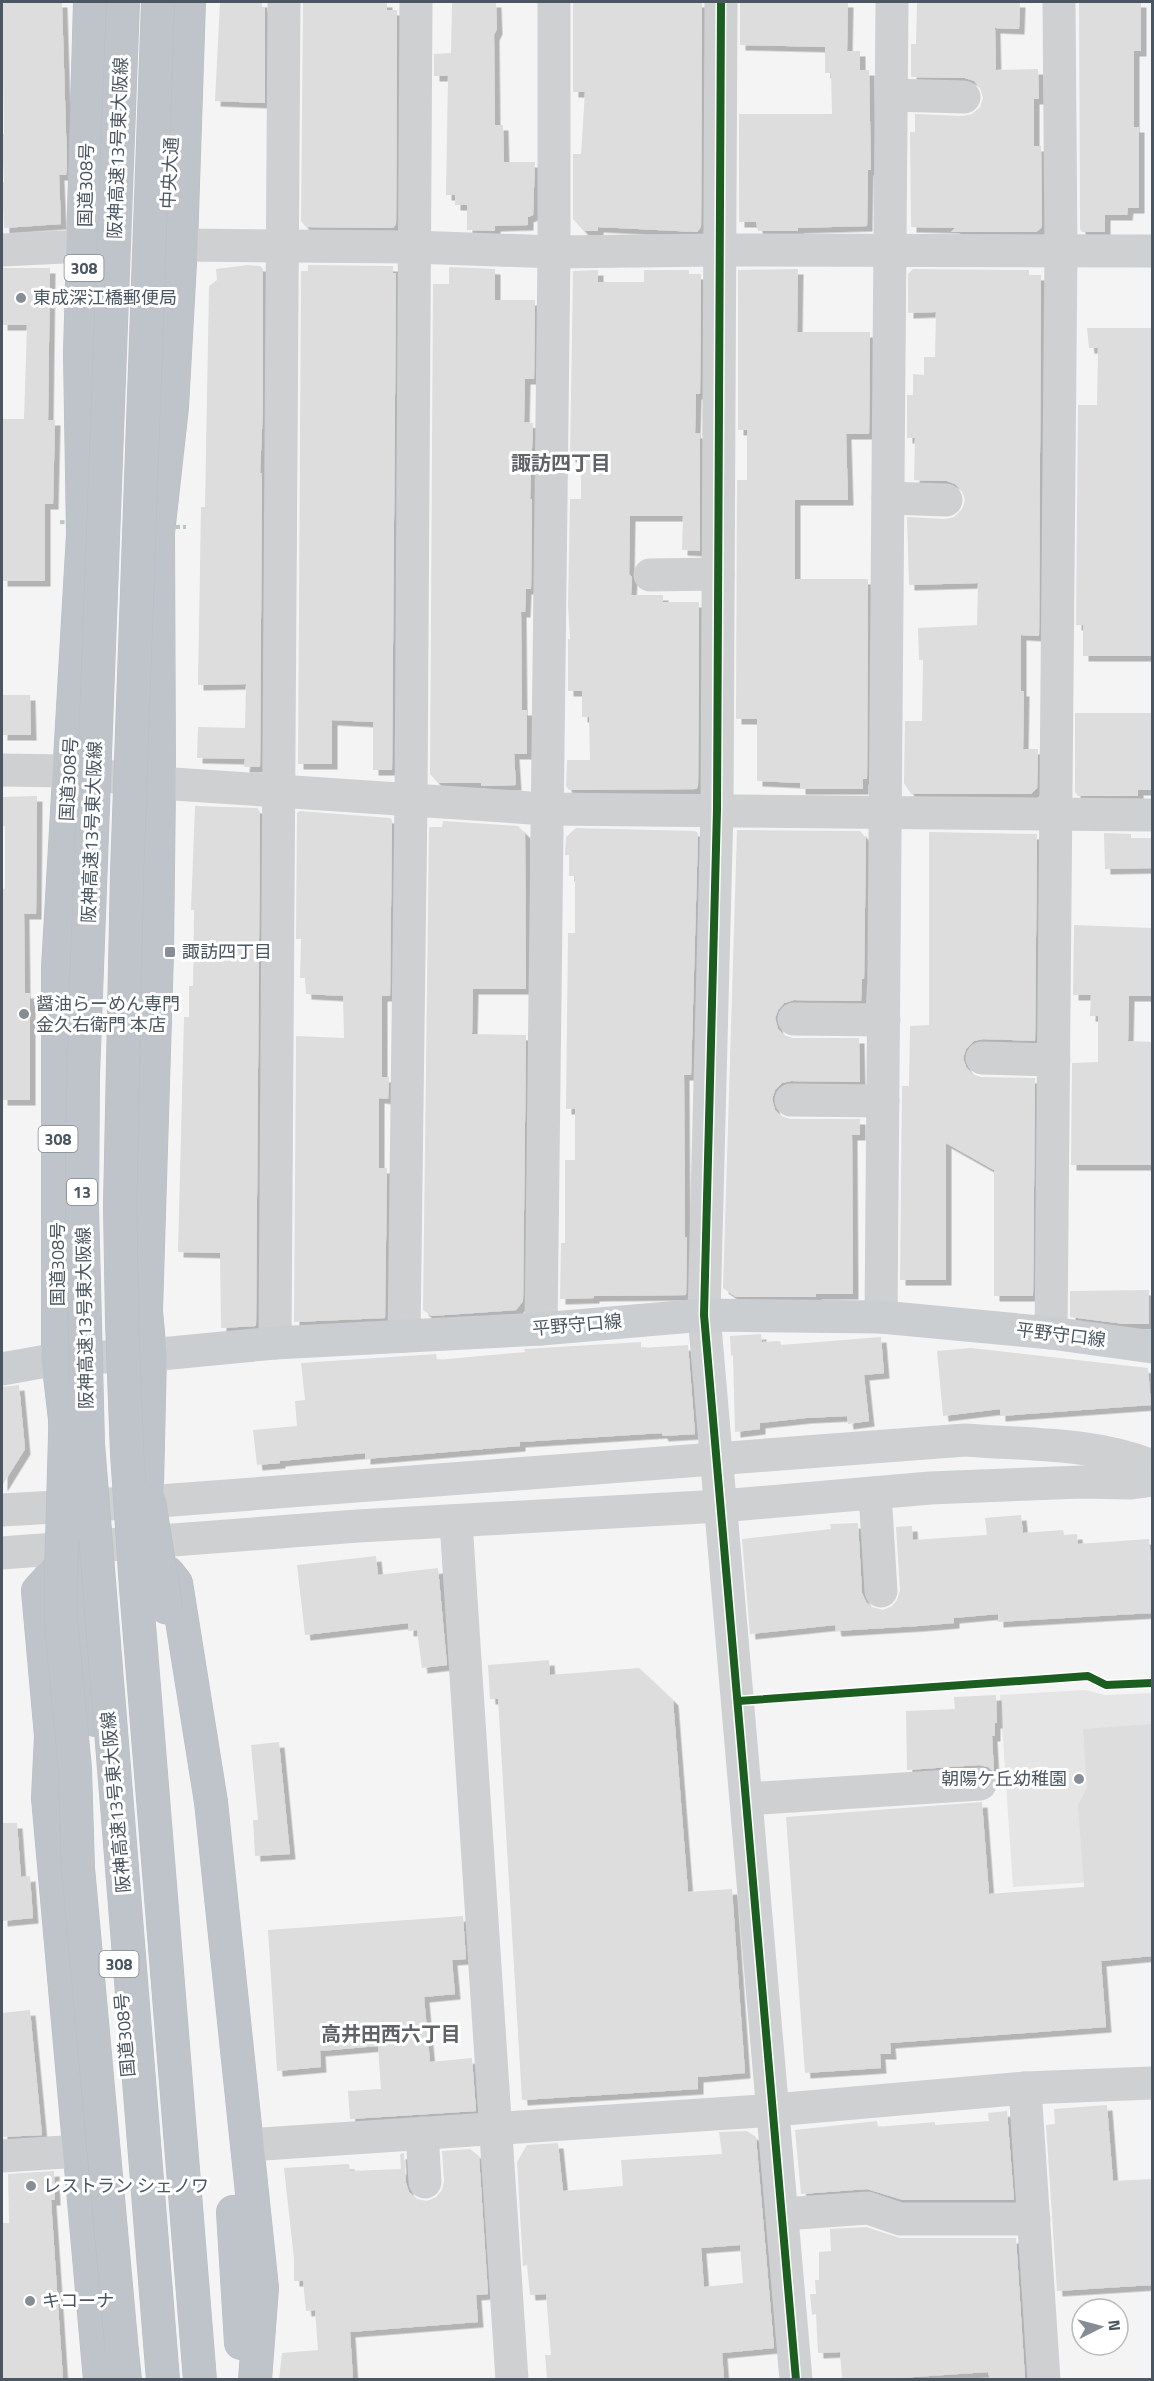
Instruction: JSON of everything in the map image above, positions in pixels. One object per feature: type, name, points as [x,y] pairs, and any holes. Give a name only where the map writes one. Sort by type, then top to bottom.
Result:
[{"type":"highway","name":"国道308号","points":[[90,2],[80,353],[83,534],[58,968],[58,1359],[111,1870],[153,2379]]},
{"type":"highway","name":"阪神高速13号東大阪線","points":[[123,2],[83,1075],[82,1206],[88,1444],[163,2379]]},
{"type":"highway","name":"阪神高速13号東大阪線","points":[[158,2],[127,873],[120,1206],[127,1453],[200,2379]]},
{"type":"highway","points":[[189,2],[181,245],[172,407],[158,533],[159,783],[146,1311],[150,1355],[145,1543],[216,2379]]},
{"type":"highway","points":[[91,873],[78,986],[72,1076],[62,1622],[75,1769],[78,1868],[124,2366]]},
{"type":"highway","points":[[120,1206],[126,1306],[141,1444],[202,1864],[234,2216],[243,2379]]},
{"type":"highway","points":[[145,1543],[176,1583],[212,1803],[262,2288],[255,2379]]},
{"type":"highway","points":[[76,1549],[38,1591],[51,1736],[48,1798],[100,2379]]},
{"type":"main road","points":[[83,534],[94,346],[107,2]]},
{"type":"main road","name":"中央大通","points":[[158,533],[157,463],[178,2]]},
{"type":"main road","name":"平野守口線","points":[[2,1369],[58,1359],[150,1355],[275,1342],[541,1329],[704,1315],[881,1317],[1051,1333],[1152,1347]]},
{"type":"street","points":[[275,1342],[284,2]]},
{"type":"street","points":[[404,1336],[411,800],[416,2]]},
{"type":"street","points":[[541,1329],[554,252],[554,2]]},
{"type":"street","points":[[721,2],[717,809],[704,1315],[796,2379]]},
{"type":"street","points":[[881,1317],[892,2]]},
{"type":"street","points":[[1051,1333],[1061,249],[1059,2]]},
{"type":"street","points":[[891,95],[964,97]]},
{"type":"street","points":[[181,245],[414,247],[554,252],[1061,249],[1152,251]]},
{"type":"street","points":[[2,250],[84,246]]},
{"type":"street","points":[[888,498],[946,500]]},
{"type":"street","points":[[650,575],[718,574]]},
{"type":"street","points":[[2,770],[69,771],[159,783],[546,809],[1152,815]]},
{"type":"street","points":[[794,1019],[884,1020]]},
{"type":"street","points":[[982,1058],[1054,1059]]},
{"type":"street","points":[[791,1100],[883,1101]]},
{"type":"street","points":[[2,1510],[146,1502],[237,1493],[965,1440],[1098,1450],[1127,1456],[1152,1466]]},
{"type":"street","points":[[2,1553],[358,1526],[721,1506],[930,1488],[1082,1482],[1131,1483],[1152,1480]]},
{"type":"street","points":[[875,1493],[881,1591]]},
{"type":"street","points":[[456,1522],[512,2379]]},
{"type":"street","points":[[747,1799],[980,1784]]},
{"type":"street","points":[[248,2145],[774,2110],[1025,2088],[1152,2083]]},
{"type":"street","points":[[1025,2088],[1044,2379]]},
{"type":"street","points":[[422,2133],[425,2182]]},
{"type":"street","points":[[2,2156],[80,2151]]},
{"type":"street","points":[[783,2214],[868,2208],[900,2219],[1034,2220]]},
{"type":"shaded area","name":"朝陽ケ丘幼稚園","points":[[1085,1690],[1105,1695],[1152,1693],[1152,1862],[1094,1866],[1095,1882],[1013,1887],[1000,1695]]},
{"type":"building","points":[[2,2],[62,2],[67,165],[66,175],[59,175],[61,224],[4,228]]},
{"type":"building","points":[[220,2],[262,2],[262,7],[265,7],[265,103],[215,101]]},
{"type":"building","points":[[303,2],[387,2],[387,10],[397,10],[396,224],[393,228],[306,227],[301,221]]},
{"type":"building","points":[[452,2],[496,2],[495,125],[503,125],[504,162],[535,162],[533,215],[528,217],[528,225],[495,226],[495,231],[467,230],[467,205],[455,205],[455,195],[446,195],[448,76],[434,76],[434,54],[451,53]]},
{"type":"building","points":[[573,2],[702,2],[701,227],[697,232],[598,227],[598,231],[584,231],[573,219],[573,154],[581,154],[585,92],[573,92]]},
{"type":"building","points":[[740,2],[848,2],[847,51],[860,51],[860,70],[869,70],[871,170],[868,170],[867,226],[798,228],[798,231],[758,231],[756,222],[739,222],[739,114],[832,114],[831,73],[825,73],[825,47],[740,45]]},
{"type":"building","points":[[917,2],[1020,2],[1019,29],[995,28],[996,70],[1038,69],[1039,99],[1034,99],[1034,146],[1041,146],[1042,227],[1036,232],[951,232],[955,228],[911,227],[910,132],[915,132],[915,114],[963,116],[972,114],[980,107],[983,98],[980,88],[974,81],[965,78],[911,77],[911,44],[916,44]]},
{"type":"building","points":[[1079,2],[1141,2],[1141,51],[1134,51],[1134,127],[1139,127],[1139,208],[1128,208],[1127,215],[1105,215],[1105,232],[1082,232],[1080,229]]},
{"type":"building","points":[[248,265],[260,266],[263,269],[260,767],[244,767],[245,759],[197,758],[198,727],[245,728],[246,684],[198,685],[201,507],[205,507],[209,286],[217,280],[216,269]]},
{"type":"building","points":[[308,265],[393,266],[393,273],[396,273],[392,770],[373,770],[373,722],[332,720],[332,764],[298,764],[301,271],[308,271]]},
{"type":"building","points":[[449,267],[495,269],[495,300],[535,300],[534,379],[525,379],[524,422],[533,423],[530,499],[532,499],[531,589],[526,589],[525,612],[521,612],[522,710],[527,710],[527,754],[514,754],[516,785],[481,786],[481,783],[438,783],[430,774],[433,284],[449,284]]},
{"type":"building","points":[[2,268],[50,268],[48,420],[55,420],[53,504],[45,504],[45,581],[2,581],[2,419],[24,419],[27,325],[2,325]]},
{"type":"building","points":[[798,269],[797,332],[870,332],[869,434],[846,434],[848,500],[795,500],[795,579],[868,579],[867,779],[863,779],[863,789],[800,789],[800,783],[757,781],[757,719],[736,719],[737,480],[747,480],[747,430],[738,430],[738,270]]},
{"type":"building","points":[[913,269],[1029,270],[1029,275],[1041,275],[1039,636],[1021,635],[1021,691],[1024,691],[1023,749],[1038,749],[1037,788],[1031,794],[911,794],[904,783],[905,721],[922,721],[923,660],[919,660],[918,628],[977,625],[978,583],[909,585],[907,517],[945,519],[954,517],[962,509],[965,500],[962,491],[955,484],[947,481],[907,480],[914,480],[915,438],[907,438],[907,395],[913,395],[913,374],[924,375],[924,357],[935,357],[936,312],[908,313],[908,274]]},
{"type":"building","points":[[598,270],[598,282],[644,282],[644,270],[689,270],[689,274],[701,274],[700,394],[696,394],[695,433],[700,433],[700,551],[682,550],[683,516],[630,516],[629,574],[632,577],[631,595],[663,595],[663,602],[699,602],[698,786],[696,789],[569,790],[566,786],[567,760],[590,760],[589,717],[582,717],[582,691],[568,691],[570,499],[581,499],[581,456],[570,457],[573,271]]},
{"type":"building","points":[[1087,328],[1152,328],[1152,656],[1083,656],[1083,625],[1076,625],[1078,405],[1097,405],[1098,348],[1089,348]]},
{"type":"building","points":[[2,695],[30,695],[31,735],[2,735]]},
{"type":"building","points":[[1075,713],[1152,713],[1152,790],[1138,790],[1138,796],[1078,796],[1075,792]]},
{"type":"building","points":[[37,796],[36,914],[24,914],[25,993],[30,993],[30,1100],[2,1100],[2,889],[5,889],[5,826],[2,826],[2,797]]},
{"type":"building","points":[[195,806],[257,808],[260,812],[256,1326],[221,1328],[220,1253],[178,1252],[184,1017],[189,1017],[189,986],[193,986],[194,910],[191,910]]},
{"type":"building","points":[[300,811],[392,820],[390,996],[382,996],[382,1077],[389,1077],[388,1099],[379,1098],[379,1168],[387,1168],[385,1318],[294,1322],[296,1036],[344,1038],[343,996],[306,994],[305,978],[300,978],[301,939],[296,939],[297,813]]},
{"type":"building","points":[[443,821],[518,826],[525,833],[526,989],[473,989],[472,1034],[526,1035],[523,1301],[516,1310],[431,1316],[423,1310],[429,827],[442,827]]},
{"type":"building","points":[[576,828],[695,831],[698,833],[691,1075],[684,1075],[686,1295],[594,1296],[594,1298],[560,1299],[561,1243],[565,1243],[565,1160],[575,1160],[575,1109],[566,1109],[568,933],[575,933],[575,876],[569,876],[569,855],[565,855],[566,837]]},
{"type":"building","points":[[737,830],[860,831],[866,838],[864,979],[862,979],[861,1001],[794,1000],[784,1003],[775,1018],[778,1029],[784,1035],[793,1038],[859,1038],[860,1082],[791,1081],[782,1083],[775,1090],[772,1099],[775,1110],[781,1116],[790,1119],[860,1119],[860,1135],[852,1135],[853,1294],[816,1294],[816,1297],[736,1297],[723,1288]]},
{"type":"building","points":[[929,832],[1037,834],[1035,1041],[983,1039],[974,1041],[966,1049],[963,1058],[972,1074],[981,1077],[1035,1078],[1033,1296],[994,1296],[994,1170],[946,1143],[946,1280],[900,1280],[902,1086],[909,1086],[910,1026],[929,1025]]},
{"type":"building","points":[[1104,833],[1131,834],[1131,838],[1152,838],[1152,868],[1105,869]]},
{"type":"building","points":[[1074,925],[1152,928],[1152,996],[1129,996],[1128,1041],[1152,1042],[1152,1165],[1071,1165],[1072,1063],[1098,1062],[1098,1016],[1090,1016],[1091,995],[1073,995]]},
{"type":"building","points":[[1149,1290],[1149,1324],[1125,1324],[1070,1317],[1070,1291]]},
{"type":"building","points":[[761,1334],[762,1342],[780,1341],[781,1345],[881,1337],[884,1373],[864,1375],[869,1421],[848,1424],[847,1416],[806,1418],[760,1423],[760,1429],[735,1432],[733,1355],[731,1356],[730,1336]]},
{"type":"building","points":[[641,1342],[641,1348],[688,1345],[695,1434],[663,1436],[662,1433],[520,1442],[520,1446],[365,1459],[365,1453],[257,1465],[253,1430],[297,1426],[295,1401],[305,1400],[301,1363],[436,1354],[437,1360],[525,1352],[524,1349]]},
{"type":"building","points":[[971,1348],[1148,1368],[1151,1405],[1000,1416],[1000,1409],[943,1416],[937,1351]]},
{"type":"building","points":[[19,1385],[25,1449],[2,1486],[2,1387]]},
{"type":"building","points":[[1021,1515],[1023,1533],[1063,1530],[1064,1535],[1077,1534],[1078,1544],[1149,1539],[1152,1613],[998,1622],[998,1614],[954,1618],[954,1623],[918,1626],[836,1631],[835,1625],[750,1634],[742,1539],[831,1529],[830,1524],[858,1523],[862,1593],[866,1602],[872,1607],[883,1610],[892,1606],[900,1590],[896,1527],[912,1526],[913,1540],[987,1535],[985,1518]]},
{"type":"building","points":[[376,1556],[378,1575],[438,1568],[447,1665],[422,1668],[417,1630],[408,1631],[408,1623],[305,1635],[297,1565]]},
{"type":"building","points":[[549,1660],[550,1675],[639,1668],[673,1700],[688,1892],[732,1889],[745,2073],[698,2077],[698,2089],[522,2100],[498,1699],[490,1699],[488,1665]]},
{"type":"building","points":[[996,1695],[997,1723],[995,1723],[995,1736],[992,1736],[994,1772],[988,1767],[979,1765],[907,1770],[906,1711],[955,1709],[954,1697]]},
{"type":"building","points":[[1152,1724],[1152,1956],[1101,1961],[1106,2027],[890,2043],[891,2054],[880,2054],[881,2068],[805,2073],[786,1817],[982,1802],[989,1894],[1084,1887],[1078,1805],[1087,1788],[1083,1729]]},
{"type":"building","points":[[279,1742],[290,1854],[255,1856],[253,1820],[258,1820],[251,1745]]},
{"type":"building","points":[[2,1823],[17,1823],[21,1877],[30,1876],[33,1918],[2,1921]]},
{"type":"building","points":[[463,1916],[466,1959],[452,1960],[455,1994],[424,1997],[430,2062],[472,2058],[476,2111],[350,2119],[348,2091],[381,2089],[378,2046],[320,2051],[321,2067],[277,2071],[268,1930]]},
{"type":"building","points":[[30,2010],[42,2135],[2,2137],[2,2013]]},
{"type":"building","points":[[1107,2105],[1113,2181],[1152,2179],[1152,2285],[1057,2291],[1046,2125],[1055,2124],[1054,2109]]},
{"type":"building","points":[[1007,2111],[1014,2200],[903,2200],[867,2189],[801,2194],[795,2130],[877,2121],[878,2127],[935,2122],[935,2125],[989,2121],[988,2113]]},
{"type":"building","points":[[747,2131],[756,2137],[774,2348],[722,2353],[724,2379],[547,2379],[545,2355],[551,2355],[546,2294],[530,2295],[527,2265],[523,2266],[517,2162],[527,2145],[558,2143],[563,2191],[623,2186],[621,2160],[722,2154],[719,2132]],"holes":[[[740,2245],[743,2283],[704,2287],[701,2248]]]},
{"type":"building","points":[[470,2149],[479,2156],[488,2294],[476,2295],[478,2322],[350,2332],[353,2379],[279,2379],[282,2353],[318,2350],[315,2310],[306,2311],[303,2281],[294,2281],[294,2259],[284,2168],[349,2164],[350,2171],[401,2169],[400,2154],[404,2153],[406,2183],[409,2192],[417,2199],[427,2201],[436,2197],[442,2190],[444,2181],[442,2151]]},
{"type":"building","name":"キコーナ","points":[[54,2171],[55,2200],[51,2200],[63,2379],[2,2379],[2,2223],[9,2223],[8,2174]]},
{"type":"building","points":[[866,2227],[900,2238],[1016,2238],[1025,2379],[990,2379],[988,2372],[885,2379],[842,2379],[840,2352],[818,2353],[816,2314],[812,2315],[810,2294],[816,2294],[815,2280],[819,2280],[819,2252],[831,2251],[830,2229]]},
{"type":"cycle path","points":[[721,2],[717,809],[704,1315],[796,2380]]},
{"type":"cycle path","points":[[738,1701],[1088,1676],[1106,1685],[1152,1683]]},
{"type":"place","name":"東成深江橋郵便局","points":[[21,298]]},
{"type":"place","name":"諏訪四丁目","points":[[170,952]]},
{"type":"place","name":"醤油らーめん専門 金久右衛門 本店","points":[[24,1014]]},
{"type":"place","name":"朝陽ケ丘幼稚園","points":[[1079,1779]]},
{"type":"place","name":"レストラン シェノワ","points":[[31,2186]]},
{"type":"place","name":"キコーナ","points":[[30,2301]]},
{"type":"district","name":"諏訪四丁目","points":[[561,463]]},
{"type":"district","name":"高井田西六丁目","points":[[391,2034]]}]
